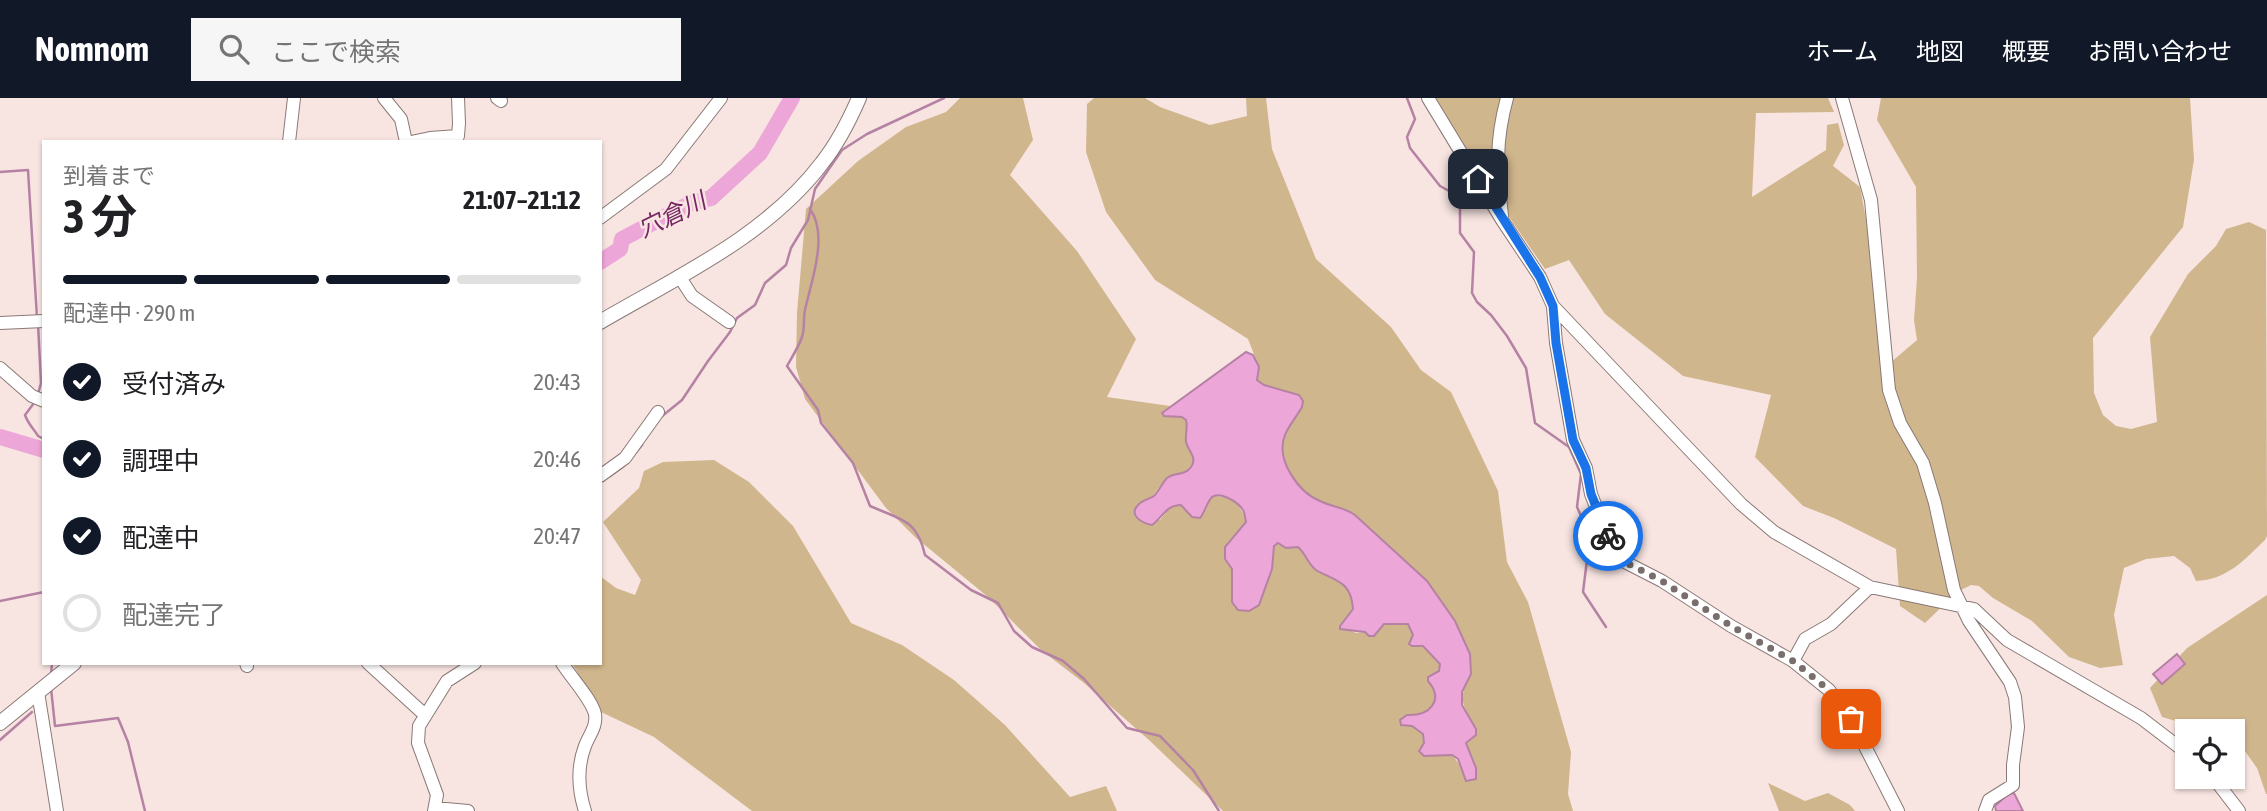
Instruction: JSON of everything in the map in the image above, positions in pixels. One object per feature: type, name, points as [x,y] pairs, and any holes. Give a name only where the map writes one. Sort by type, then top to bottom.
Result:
[{"type":"main road","points":[[602,321],[740,238],[787,202],[822,164],[839,138],[859,98]]},
{"type":"main road","points":[[0,723],[72,665]]},
{"type":"street","points":[[289,140],[294,98]]},
{"type":"street","points":[[384,98],[401,119],[406,140]]},
{"type":"street","points":[[420,140],[458,136],[460,122],[457,98]]},
{"type":"street","points":[[602,217],[666,169],[721,98]]},
{"type":"street","points":[[1428,98],[1540,277],[1553,306],[1741,504],[1774,532],[1870,587],[1974,609],[2007,639],[2029,654],[2141,718],[2175,744]]},
{"type":"street","points":[[1502,220],[1497,140],[1507,98]]},
{"type":"street","points":[[1842,98],[1871,200],[1889,390],[1900,423],[1923,463],[1935,503],[1949,575],[1961,605],[2010,682],[2018,714],[2013,785],[1989,800],[1985,811]]},
{"type":"street","points":[[679,276],[692,296],[729,322]]},
{"type":"street","points":[[1553,306],[1556,343],[1573,440],[1586,468],[1591,494],[1612,548],[1621,560],[1662,581],[1731,626],[1793,661],[1829,690],[1851,719],[1898,811]]},
{"type":"street","points":[[0,323],[42,321]]},
{"type":"street","points":[[0,368],[32,396],[42,400]]},
{"type":"street","points":[[602,475],[625,458],[658,412]]},
{"type":"street","points":[[1793,661],[1805,639],[1831,624],[1870,587]]},
{"type":"street","points":[[370,665],[425,715]]},
{"type":"street","points":[[468,811],[434,809],[437,795],[418,743],[419,726],[447,681],[472,665]]},
{"type":"street","points":[[563,665],[595,714],[595,725],[586,742],[580,767],[580,792],[585,811]]},
{"type":"street","points":[[48,684],[57,811]]},
{"type":"street","points":[[2222,789],[2239,811]]},
{"type":"shaded area","points":[[960,98],[1023,98],[1033,140],[1010,175],[1077,251],[1136,339],[1107,397],[1170,406],[1162,413],[1164,415],[1186,420],[1187,445],[1193,453],[1190,469],[1180,475],[1166,478],[1152,497],[1139,504],[1160,520],[1172,505],[1181,505],[1192,517],[1206,510],[1209,499],[1214,496],[1231,500],[1239,506],[1246,522],[1230,540],[1225,559],[1232,569],[1232,602],[1259,605],[1272,569],[1274,546],[1278,543],[1286,548],[1298,547],[1316,570],[1346,588],[1353,609],[1340,625],[1356,633],[1384,624],[1408,624],[1413,635],[1412,646],[1423,646],[1440,664],[1439,671],[1428,681],[1435,695],[1432,706],[1422,713],[1407,715],[1412,726],[1423,734],[1424,743],[1447,752],[1455,759],[1466,781],[1476,768],[1466,742],[1476,729],[1463,702],[1464,690],[1471,674],[1455,621],[1427,581],[1355,515],[1312,497],[1290,474],[1283,454],[1283,444],[1287,431],[1302,407],[1299,395],[1264,385],[1257,380],[1259,367],[1248,339],[1155,280],[1106,212],[1086,152],[1087,104],[1094,98],[1145,98],[1160,107],[1210,125],[1247,116],[1246,98],[1266,98],[1272,149],[1316,259],[1391,327],[1421,370],[1451,392],[1498,491],[1507,562],[1528,602],[1571,752],[1568,794],[1573,811],[1223,811],[1149,740],[1084,683],[1041,650],[988,597],[915,537],[886,508],[805,399],[796,367],[797,313],[806,209],[858,161],[906,127],[946,112]]},
{"type":"shaded area","points":[[1435,98],[1828,98],[1834,112],[1756,113],[1752,197],[1826,150],[1827,125],[1838,123],[1844,145],[1833,166],[1860,187],[1872,251],[1880,364],[1890,363],[1917,340],[1914,320],[1917,278],[1916,187],[1877,120],[1881,98],[2190,98],[2194,160],[2183,227],[2093,338],[2094,393],[2103,415],[2116,426],[2131,429],[2157,422],[2150,337],[2188,274],[2216,246],[2226,229],[2249,222],[2266,230],[2265,540],[2234,568],[2207,580],[2196,581],[2190,568],[2174,556],[2146,559],[2124,568],[2114,615],[2123,665],[2100,668],[2069,657],[2032,621],[1993,598],[1979,586],[1971,585],[1957,592],[1925,623],[1900,606],[1896,549],[1834,518],[1803,506],[1755,457],[1771,395],[1683,376],[1605,314],[1569,260],[1545,269],[1500,204]]},
{"type":"shaded area","points":[[1246,352],[1253,355],[1259,367],[1257,380],[1264,385],[1299,395],[1303,401],[1283,444],[1283,454],[1290,474],[1312,497],[1355,515],[1427,581],[1455,621],[1470,654],[1471,674],[1462,692],[1462,705],[1476,729],[1476,735],[1466,743],[1476,768],[1476,779],[1466,781],[1458,759],[1452,755],[1424,756],[1419,751],[1424,743],[1423,734],[1412,726],[1401,725],[1400,720],[1407,715],[1422,713],[1432,706],[1435,695],[1428,677],[1439,671],[1440,664],[1423,646],[1409,644],[1413,635],[1408,624],[1384,624],[1374,636],[1365,632],[1340,629],[1353,609],[1346,588],[1316,570],[1298,547],[1286,548],[1278,543],[1274,546],[1272,569],[1259,605],[1249,611],[1238,610],[1232,602],[1232,569],[1225,559],[1225,547],[1246,522],[1241,507],[1224,496],[1212,497],[1200,518],[1192,517],[1181,505],[1168,509],[1152,525],[1135,515],[1139,504],[1154,496],[1167,478],[1186,472],[1193,464],[1186,442],[1186,420],[1182,417],[1164,416],[1162,413]]},
{"type":"shaded area","points":[[714,460],[749,482],[793,526],[851,623],[902,645],[954,680],[1005,725],[1070,797],[1106,786],[1117,811],[752,811],[654,737],[601,712],[573,665],[602,665],[602,578],[616,588],[635,595],[641,580],[603,522],[639,488],[644,471],[663,462]]},
{"type":"shaded area","points":[[2267,595],[2267,794],[2257,768],[2245,751],[2245,719],[2175,721],[2162,717],[2150,688],[2187,648]]},
{"type":"shaded area","points":[[2177,654],[2185,664],[2162,684],[2153,674]]},
{"type":"shaded area","points":[[1768,783],[1805,801],[1828,793],[1850,805],[1855,811],[1779,811]]},
{"type":"shaded area","points":[[2014,793],[2023,811],[1996,811],[1995,806],[2008,794]]},
{"type":"waterway","name":"穴倉川","points":[[602,261],[620,249],[622,239],[691,203],[711,198],[760,153],[792,98]]},
{"type":"waterway","points":[[661,417],[682,400],[737,318],[755,305],[765,283],[786,265],[791,248],[808,220],[815,189],[842,150],[867,134],[944,98]]},
{"type":"waterway","points":[[1407,98],[1415,119],[1407,137],[1410,148],[1440,186],[1460,197],[1460,233],[1474,252],[1472,293],[1507,336],[1526,368],[1535,423],[1569,447],[1581,474],[1577,507],[1590,536],[1583,592],[1606,627]]},
{"type":"waterway","points":[[0,172],[28,170],[37,318]]},
{"type":"waterway","points":[[810,209],[818,232],[817,259],[805,310],[803,334],[787,366],[818,410],[821,423],[853,463],[870,506],[899,518],[912,527],[922,543],[925,555],[971,590],[998,603],[1014,631],[1032,647],[1063,661],[1084,679],[1127,728],[1160,736],[1193,770],[1219,811]]},
{"type":"waterway","points":[[38,324],[41,383],[38,394]]},
{"type":"waterway","points":[[34,403],[25,415],[29,424],[42,438]]},
{"type":"waterway","name":"穴倉川","points":[[0,437],[42,449]]},
{"type":"waterway","points":[[633,456],[642,445]]},
{"type":"waterway","points":[[610,476],[624,466]]},
{"type":"waterway","points":[[0,601],[42,592]]},
{"type":"waterway","points":[[51,674],[52,665]]},
{"type":"waterway","points":[[51,688],[55,726],[118,718],[128,742],[145,811]]},
{"type":"waterway","points":[[0,740],[32,712]]},
{"type":"way so far","points":[[1608,536],[1612,548],[1621,560],[1662,581],[1813,676],[1829,690],[1851,719]]},
{"type":"route","points":[[1478,179],[1540,277],[1553,306],[1556,343],[1573,440],[1586,468],[1591,494],[1608,536]]}]
